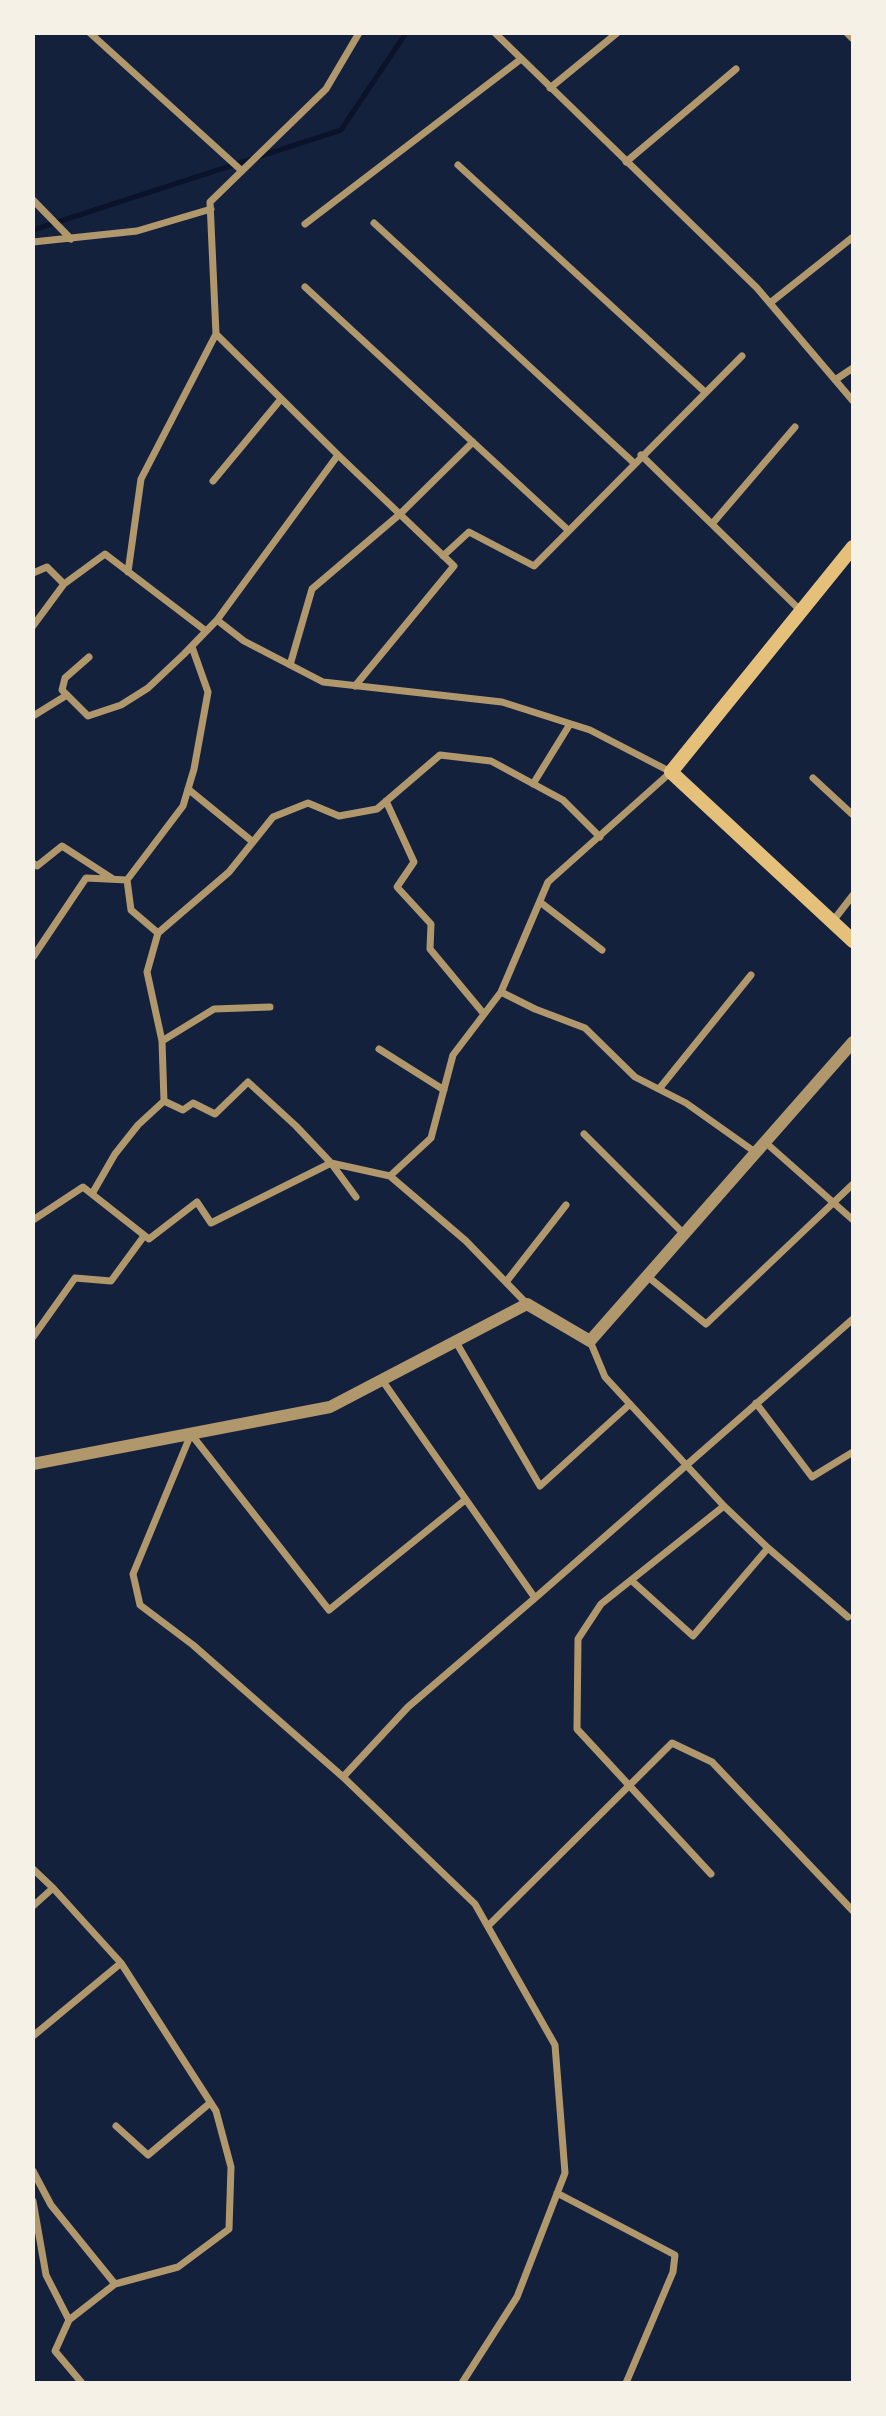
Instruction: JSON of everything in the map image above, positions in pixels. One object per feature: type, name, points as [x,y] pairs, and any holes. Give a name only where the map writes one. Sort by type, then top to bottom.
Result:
[{"type":"main road","points":[[853,547],[671,772],[853,941]]},
{"type":"street","points":[[90,33],[242,170]]},
{"type":"street","points":[[128,572],[141,479],[216,334],[210,202],[326,89],[359,33]]},
{"type":"street","points":[[495,33],[770,303],[853,401]]},
{"type":"street","points":[[550,88],[617,33]]},
{"type":"street","points":[[847,33],[853,39]]},
{"type":"street","points":[[305,224],[521,59]]},
{"type":"street","points":[[626,162],[736,69]]},
{"type":"street","points":[[458,165],[705,392]]},
{"type":"street","points":[[33,200],[71,239]]},
{"type":"street","points":[[33,242],[136,231],[211,209]]},
{"type":"street","points":[[374,223],[634,463]]},
{"type":"street","points":[[770,303],[853,237]]},
{"type":"street","points":[[305,287],[568,530]]},
{"type":"street","points":[[216,334],[454,566],[355,686]]},
{"type":"street","points":[[443,556],[469,532],[534,566],[741,356]]},
{"type":"street","points":[[835,380],[853,368]]},
{"type":"street","points":[[213,481],[281,398]]},
{"type":"street","points":[[712,524],[795,427]]},
{"type":"street","points":[[290,665],[312,589],[400,514],[473,442]]},
{"type":"street","points":[[89,657],[65,678],[62,690],[88,716],[121,705],[148,688],[217,620],[338,455]]},
{"type":"street","points":[[641,456],[802,611]]},
{"type":"street","points":[[33,626],[64,584],[105,554],[206,631]]},
{"type":"street","points":[[33,573],[47,567],[64,584]]},
{"type":"street","points":[[217,620],[244,641],[323,682],[502,702],[590,730],[671,772],[548,882],[500,992],[453,1055],[431,1138],[390,1176]]},
{"type":"street","points":[[158,933],[131,910],[127,880],[183,806],[194,769],[208,692],[192,647]]},
{"type":"street","points":[[33,716],[67,695]]},
{"type":"street","points":[[533,784],[570,724]]},
{"type":"street","points":[[92,1194],[116,1154],[138,1125],[164,1101],[162,1041],[147,972],[158,933],[229,872],[273,817],[308,803],[338,816],[377,808],[440,755],[491,761],[563,800],[600,836]]},
{"type":"street","points":[[813,778],[853,816]]},
{"type":"street","points":[[188,789],[253,842]]},
{"type":"street","points":[[386,801],[414,862],[397,887],[431,924],[430,949],[484,1013]]},
{"type":"street","points":[[33,863],[37,866],[62,846],[114,879]]},
{"type":"street","points":[[33,957],[86,878],[127,880]]},
{"type":"street","points":[[832,922],[853,895]]},
{"type":"street","points":[[540,902],[602,950]]},
{"type":"street","points":[[659,1089],[751,975]]},
{"type":"street","points":[[500,992],[585,1028],[635,1077],[686,1103],[755,1152]]},
{"type":"street","points":[[162,1041],[214,1009],[270,1007]]},
{"type":"street","points":[[590,1341],[853,1042]]},
{"type":"street","points":[[379,1049],[444,1090]]},
{"type":"street","points":[[164,1101],[183,1110],[194,1103],[215,1114],[248,1082],[331,1163],[356,1198]]},
{"type":"street","points":[[584,1133],[684,1234]]},
{"type":"street","points":[[765,1142],[853,1220]]},
{"type":"street","points":[[33,1220],[83,1187],[149,1239],[197,1202],[211,1223],[331,1163],[390,1176],[466,1241],[527,1304],[590,1341],[605,1377],[724,1506],[848,1617]]},
{"type":"street","points":[[647,1276],[706,1324],[853,1184]]},
{"type":"street","points":[[506,1282],[566,1205]]},
{"type":"street","points":[[33,1207],[41,1215]]},
{"type":"street","points":[[33,1337],[75,1279],[111,1281],[144,1236]]},
{"type":"street","points":[[33,1464],[330,1407],[527,1304]]},
{"type":"street","points":[[343,1777],[408,1707],[853,1319]]},
{"type":"street","points":[[456,1342],[540,1486],[629,1404]]},
{"type":"street","points":[[382,1380],[536,1598]]},
{"type":"street","points":[[756,1403],[813,1477],[853,1452]]},
{"type":"street","points":[[191,1434],[329,1610],[465,1500]]},
{"type":"street","points":[[191,1434],[133,1574],[140,1605],[194,1645],[343,1777],[475,1904],[555,2045],[565,2173],[517,2297],[462,2383]]},
{"type":"street","points":[[711,1874],[577,1729],[578,1639],[601,1604],[724,1506]]},
{"type":"street","points":[[632,1581],[693,1636],[768,1548]]},
{"type":"street","points":[[488,1926],[672,1743],[712,1762],[853,1911]]},
{"type":"street","points":[[33,1869],[121,1963],[216,2111],[231,2167],[229,2229],[178,2267],[115,2284],[69,2320],[55,2351],[82,2383]]},
{"type":"street","points":[[33,1906],[53,1888]]},
{"type":"street","points":[[33,2036],[121,1963]]},
{"type":"street","points":[[116,2126],[148,2155],[211,2104]]},
{"type":"street","points":[[33,2171],[51,2206],[115,2284]]},
{"type":"street","points":[[557,2193],[675,2255],[673,2272],[626,2383]]},
{"type":"street","points":[[33,2202],[46,2276],[69,2320]]},
{"type":"waterway","points":[[33,230],[341,130],[406,33]]}]
